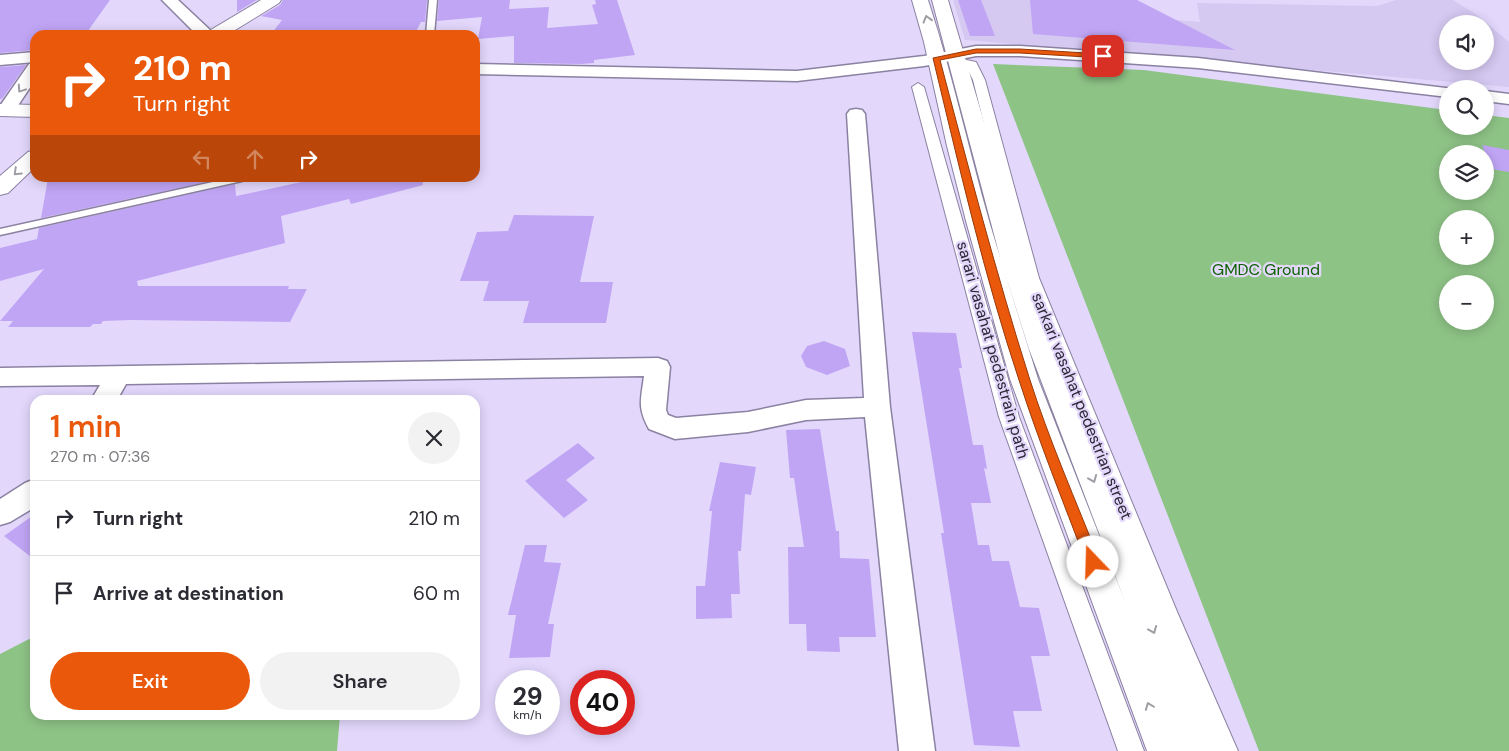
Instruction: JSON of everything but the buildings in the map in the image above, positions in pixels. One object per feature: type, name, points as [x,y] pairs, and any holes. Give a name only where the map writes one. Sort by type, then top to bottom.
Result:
[{"type":"street","points":[[169,0],[201,30]]},
{"type":"street","points":[[211,30],[254,0]]},
{"type":"street","points":[[213,30],[273,0]]},
{"type":"street","points":[[920,0],[926,17],[949,58],[1042,350],[1202,751]]},
{"type":"street","points":[[940,0],[977,221],[1024,379],[1048,448],[1166,751]]},
{"type":"street","points":[[480,69],[797,76],[949,58],[976,51],[1074,54],[1198,63],[1439,91]]},
{"type":"street","points":[[0,60],[30,57]]},
{"type":"street","name":"sarkari vasahat pedestrian street","points":[[949,58],[972,65],[979,80],[1031,278],[1166,614],[1225,751]]},
{"type":"street","points":[[3,110],[30,75]]},
{"type":"street","name":"sarari vasahat pedestrain path","points":[[918,87],[1009,417],[1131,751]]},
{"type":"street","points":[[1494,97],[1509,99]]},
{"type":"street","points":[[3,110],[30,110]]},
{"type":"street","points":[[856,114],[877,407],[917,751]]},
{"type":"street","points":[[0,165],[30,141]]},
{"type":"street","points":[[0,188],[30,161]]},
{"type":"street","points":[[1,378],[658,367],[653,410],[658,422],[675,429],[748,422],[806,410],[877,407]]},
{"type":"street","points":[[107,395],[120,376]]},
{"type":"street","points":[[0,513],[30,495]]},
{"type":"lane","points":[[430,30],[433,0]]},
{"type":"lane","points":[[0,232],[224,182]]},
{"type":"shaded area","points":[[953,0],[1049,0],[1102,14],[1200,22],[1197,3],[1377,6],[1396,0],[1453,0],[1477,15],[1439,15],[1439,70],[1494,70],[1494,29],[1509,42],[1509,87],[1494,86],[1494,80],[1439,81],[965,40]]},
{"type":"green space","name":"GMDC Ground","points":[[993,64],[1144,70],[1439,109],[1439,135],[1494,135],[1494,116],[1509,118],[1509,751],[1259,751]]},
{"type":"green space","points":[[30,639],[30,720],[340,720],[337,751],[0,751],[0,654]]},
{"type":"route","points":[[1093,562],[1048,448],[1024,379],[977,221],[936,58],[976,51],[1020,51],[1103,56]]}]
